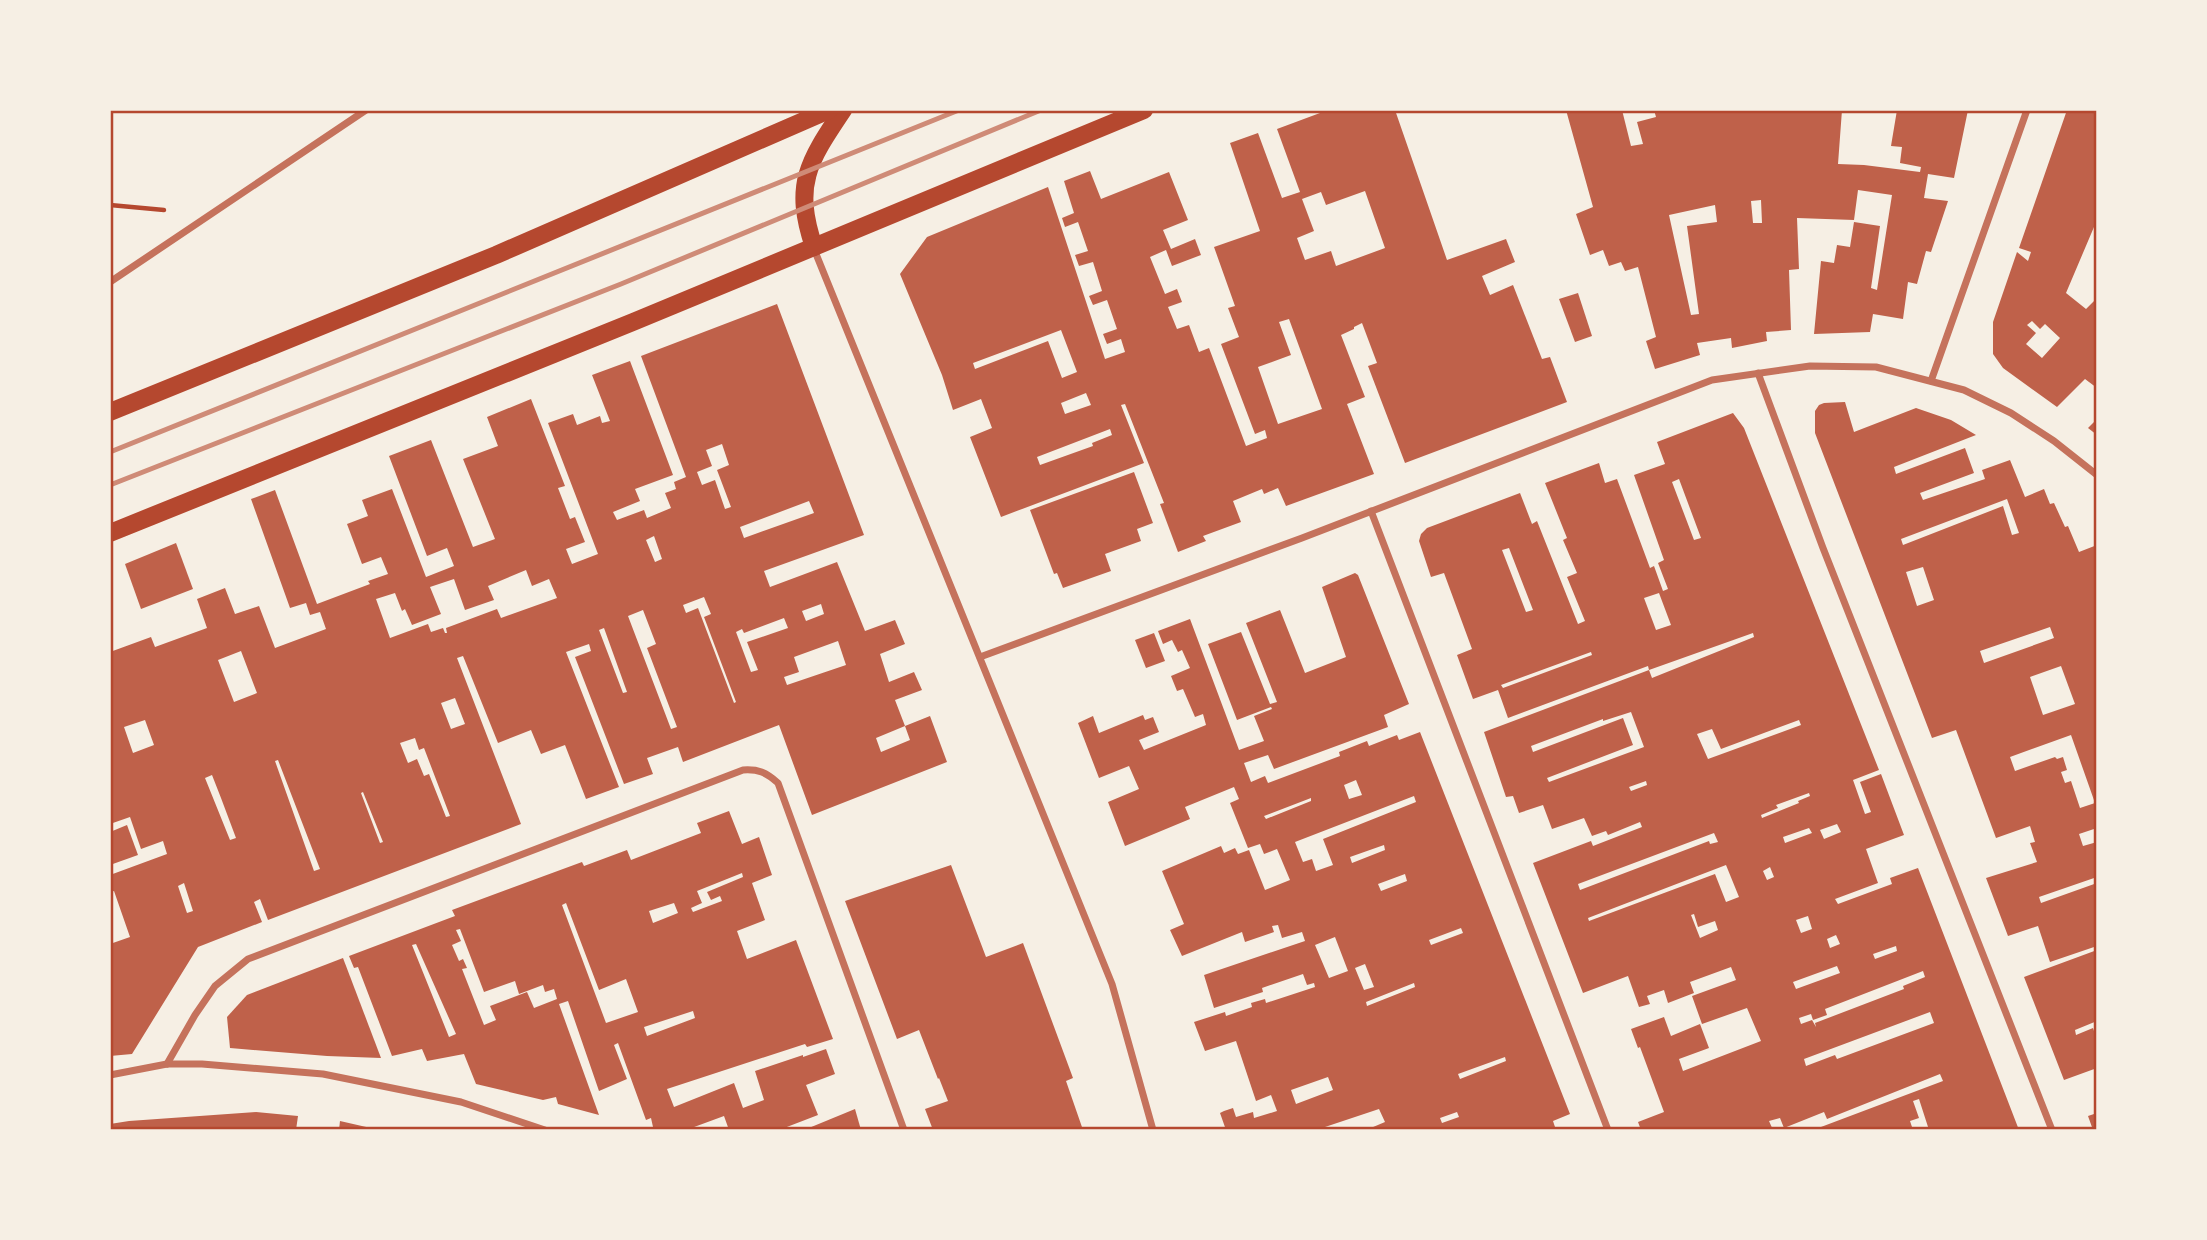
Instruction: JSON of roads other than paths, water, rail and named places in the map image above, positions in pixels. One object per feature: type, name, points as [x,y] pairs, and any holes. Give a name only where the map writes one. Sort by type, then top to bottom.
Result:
[{"type":"main road","points":[[110,412],[496,255],[829,110]]},
{"type":"main road","points":[[814,247],[806,222],[803,193],[811,163],[822,141],[844,110]]},
{"type":"main road","points":[[110,533],[1144,110]]},
{"type":"street","points":[[110,282],[366,110]]},
{"type":"street","points":[[1931,381],[2027,110]]},
{"type":"street","points":[[814,247],[1112,984],[1153,1130]]},
{"type":"street","points":[[980,657],[1712,380],[1810,366],[1876,367],[1964,390],[2011,413],[2054,441],[2097,475]]},
{"type":"street","points":[[1758,373],[1823,548],[2052,1130]]},
{"type":"street","points":[[1371,511],[1608,1130]]},
{"type":"street","points":[[167,1064],[215,986],[248,959],[743,769],[756,769],[767,773],[778,783],[904,1130]]},
{"type":"street","points":[[110,1075],[167,1064],[243,1066],[323,1074],[461,1102],[545,1130]]},
{"type":"railway","points":[[110,452],[959,110]]},
{"type":"railway","points":[[110,485],[621,284],[1041,110]]}]
